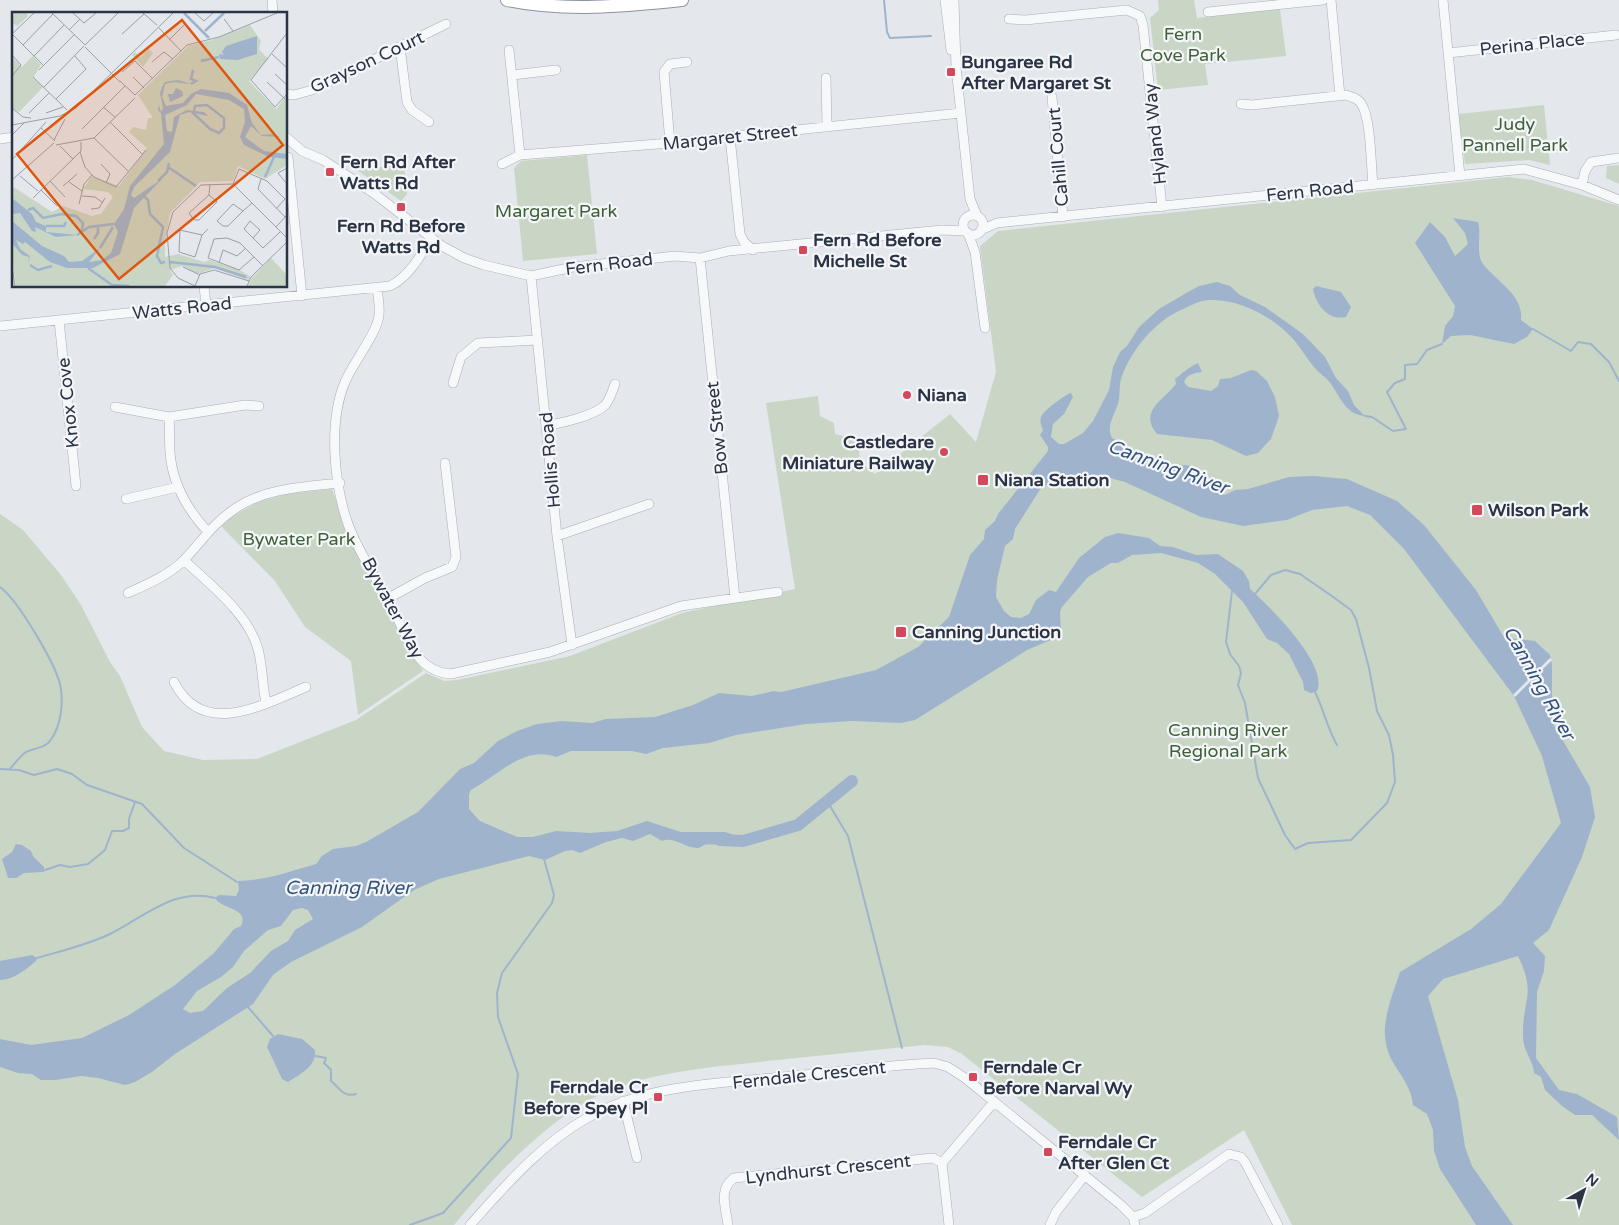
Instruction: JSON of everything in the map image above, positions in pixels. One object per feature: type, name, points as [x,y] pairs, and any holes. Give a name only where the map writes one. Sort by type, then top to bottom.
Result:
[{"type":"highway","points":[[507,0],[559,6],[603,7],[682,0]]},
{"type":"highway","points":[[532,0],[559,6]]},
{"type":"street","points":[[945,0],[952,57],[956,67]]},
{"type":"street","points":[[954,0],[956,67],[970,199],[970,228],[985,328]]},
{"type":"street","points":[[1208,12],[1323,0]]},
{"type":"street","points":[[1331,0],[1340,96]]},
{"type":"street","points":[[1443,0],[1460,176]]},
{"type":"street","name":"Hyland Way","points":[[1009,19],[1025,20],[1127,10],[1140,16],[1144,25],[1162,207]]},
{"type":"street","name":"Grayson Court","points":[[288,94],[294,95],[312,90],[446,24]]},
{"type":"street","name":"Perina Place","points":[[1448,53],[1616,35]]},
{"type":"street","points":[[400,47],[407,102],[412,110],[430,122]]},
{"type":"street","points":[[509,50],[520,155]]},
{"type":"street","points":[[670,143],[664,72],[670,64],[687,62]]},
{"type":"street","points":[[512,75],[556,70]]},
{"type":"street","points":[[826,78],[827,127]]},
{"type":"street","points":[[1241,104],[1252,105],[1340,96],[1356,98],[1362,105],[1366,116],[1373,185]]},
{"type":"street","name":"Cahill Court","points":[[1052,97],[1063,217]]},
{"type":"street","name":"Margaret Street","points":[[502,164],[520,155],[670,143],[961,113]]},
{"type":"street","name":"Fern Road","points":[[288,131],[310,153],[375,194],[431,239],[456,254],[476,263],[531,276],[578,266],[675,256],[700,258],[752,250],[970,228],[997,223],[1524,169],[1582,185],[1619,200]]},
{"type":"street","points":[[730,137],[740,234],[744,242],[752,250]]},
{"type":"street","name":"Fern Road","points":[[288,139],[302,151],[310,153]]},
{"type":"street","points":[[288,156],[302,296]]},
{"type":"street","points":[[1582,185],[1585,172],[1591,162],[1619,158]]},
{"type":"street","points":[[970,199],[979,218],[970,228]]},
{"type":"street","name":"Fern Road","points":[[970,228],[979,218],[997,223]]},
{"type":"street","name":"Watts Road","points":[[0,326],[377,288],[400,282],[431,239]]},
{"type":"street","name":"Bow Street","points":[[700,258],[734,598]]},
{"type":"street","name":"Hollis Road","points":[[531,276],[557,536],[572,645]]},
{"type":"street","points":[[204,288],[206,305]]},
{"type":"street","name":"Bywater Way","points":[[377,288],[380,305],[378,320],[345,382],[337,406],[335,445],[340,483],[349,525],[387,599],[426,668],[439,674],[450,674],[550,652],[681,606],[778,592]]},
{"type":"street","name":"Knox Cove","points":[[59,320],[76,486]]},
{"type":"street","points":[[453,383],[461,357],[478,343],[538,340]]},
{"type":"street","points":[[547,425],[562,423],[600,409],[608,402],[615,384]]},
{"type":"street","points":[[115,407],[169,417],[245,405],[259,406]]},
{"type":"street","points":[[169,417],[170,452],[178,487],[188,508],[207,532]]},
{"type":"street","points":[[387,599],[425,578],[452,567],[456,557],[445,463]]},
{"type":"street","points":[[128,593],[170,572],[184,560],[207,532],[236,508],[252,499],[281,490],[340,483]]},
{"type":"street","points":[[126,499],[178,487]]},
{"type":"street","points":[[557,536],[649,504]]},
{"type":"street","points":[[184,560],[232,607],[252,634],[261,661],[266,703]]},
{"type":"street","points":[[174,682],[181,696],[192,707],[208,713],[236,712],[306,688]]},
{"type":"street","name":"Ferndale Crescent","points":[[470,1225],[504,1186],[543,1150],[585,1119],[623,1101],[682,1087],[934,1063],[954,1070],[1121,1205],[1134,1221]]},
{"type":"street","points":[[623,1101],[637,1158]]},
{"type":"street","points":[[949,1225],[942,1164],[994,1102]]},
{"type":"street","points":[[1134,1221],[1229,1154],[1237,1155],[1245,1162],[1278,1225]]},
{"type":"street","name":"Lyndhurst Crescent","points":[[728,1225],[724,1190],[727,1183],[734,1178],[933,1158],[942,1164]]},
{"type":"street","points":[[1050,1225],[1056,1212],[1085,1175]]},
{"type":"green space","name":"Fern Cove Park","points":[[1158,0],[1194,0],[1197,18],[1280,9],[1286,56],[1205,64],[1208,85],[1158,90],[1150,18],[1159,10]]},
{"type":"green space","name":"Judy Pannell Park","points":[[1544,105],[1550,165],[1529,160],[1465,164],[1458,114]]},
{"type":"green space","name":"Margaret Park","points":[[587,155],[597,254],[523,261],[514,168],[521,161]]},
{"type":"green space","points":[[404,164],[407,194],[401,201],[357,170]]},
{"type":"green space","points":[[1619,165],[1619,184],[1606,178],[1607,166]]},
{"type":"green space","name":"Canning River Regional Park","points":[[1508,177],[1532,180],[1619,206],[1619,1225],[1292,1225],[1244,1130],[1142,1197],[962,1054],[948,1047],[924,1045],[727,1065],[647,1078],[622,1086],[576,1108],[542,1133],[496,1177],[454,1225],[0,1225],[0,514],[23,530],[61,575],[81,605],[110,662],[120,676],[142,727],[164,751],[203,760],[257,759],[356,720],[426,673],[444,681],[457,680],[570,656],[682,613],[795,589],[766,403],[818,396],[820,416],[834,423],[835,434],[858,440],[860,462],[875,474],[950,414],[976,442],[996,372],[980,246],[998,231]]},
{"type":"green space","name":"Bywater Park","points":[[332,489],[350,537],[372,583],[423,671],[358,715],[351,661],[305,627],[275,581],[219,524],[256,503],[286,494]]},
{"type":"water","points":[[1453,218],[1478,222],[1479,254],[1483,264],[1514,296],[1521,311],[1521,320],[1533,329],[1527,337],[1514,344],[1470,335],[1451,336],[1442,344],[1445,326],[1453,316],[1455,306],[1415,243],[1430,222],[1445,237],[1455,256],[1468,244],[1465,233]]},
{"type":"water","name":"Canning River","points":[[1217,282],[1230,286],[1240,295],[1265,307],[1303,334],[1325,357],[1336,378],[1348,391],[1354,405],[1365,416],[1358,415],[1348,409],[1329,382],[1314,367],[1294,340],[1277,324],[1244,306],[1221,300],[1206,300],[1171,315],[1162,321],[1145,338],[1131,357],[1121,379],[1118,404],[1110,428],[1112,438],[1169,469],[1182,465],[1196,469],[1214,488],[1225,495],[1235,490],[1248,489],[1289,477],[1314,476],[1347,479],[1397,501],[1424,525],[1476,590],[1502,634],[1507,638],[1535,641],[1550,655],[1552,665],[1552,722],[1590,787],[1595,817],[1582,857],[1549,930],[1533,943],[1545,956],[1544,971],[1537,992],[1536,1058],[1559,1090],[1577,1094],[1617,1117],[1619,1140],[1592,1115],[1575,1115],[1562,1106],[1545,1090],[1541,1077],[1534,1073],[1523,1042],[1523,1024],[1528,989],[1524,969],[1518,956],[1443,979],[1428,996],[1458,1100],[1465,1147],[1472,1166],[1513,1225],[1476,1225],[1440,1169],[1434,1151],[1433,1130],[1427,1114],[1413,1105],[1409,1089],[1388,1052],[1385,1029],[1386,1018],[1400,972],[1471,929],[1501,904],[1561,823],[1542,756],[1514,696],[1404,549],[1370,515],[1347,506],[1312,510],[1287,520],[1243,526],[1201,517],[1125,482],[1099,475],[1063,476],[1041,488],[1015,529],[1013,539],[1005,546],[997,580],[996,597],[1004,611],[1011,617],[1021,618],[1029,614],[1036,600],[1049,590],[1056,592],[1079,558],[1105,537],[1118,533],[1149,538],[1160,546],[1173,547],[1196,555],[1218,554],[1243,571],[1249,581],[1250,589],[1283,622],[1306,651],[1314,666],[1318,680],[1317,691],[1311,693],[1304,690],[1303,682],[1289,654],[1277,643],[1267,639],[1243,602],[1215,574],[1198,563],[1161,553],[1132,555],[1118,563],[1111,563],[1088,577],[1062,607],[1060,612],[1061,632],[1058,637],[1027,650],[915,720],[901,723],[852,721],[806,724],[736,735],[709,743],[663,748],[646,754],[632,751],[571,751],[556,757],[544,754],[533,755],[511,764],[471,790],[469,794],[469,809],[480,821],[517,837],[533,837],[556,831],[590,833],[617,831],[647,821],[681,832],[725,832],[734,835],[736,841],[728,845],[704,845],[698,848],[670,840],[662,841],[650,834],[633,841],[622,838],[606,842],[580,853],[572,850],[565,851],[545,860],[529,856],[439,879],[414,890],[362,927],[291,962],[273,975],[253,1004],[135,1082],[125,1085],[81,1076],[41,1080],[32,1074],[18,1073],[0,1067],[0,1039],[31,1045],[82,1038],[129,1015],[175,985],[214,953],[234,929],[241,926],[241,915],[234,909],[218,902],[215,898],[219,895],[236,896],[239,890],[238,881],[287,873],[316,864],[322,856],[333,849],[356,846],[366,842],[418,812],[460,769],[474,763],[498,741],[517,731],[537,724],[562,721],[592,723],[606,719],[655,717],[693,705],[719,693],[752,696],[774,691],[781,692],[876,670],[918,647],[949,617],[970,555],[984,539],[985,530],[995,521],[998,514],[1048,451],[1048,447],[1040,435],[1043,430],[1040,421],[1042,415],[1056,402],[1071,393],[1073,397],[1064,414],[1053,424],[1051,437],[1059,444],[1064,444],[1083,433],[1093,421],[1109,390],[1113,367],[1120,352],[1127,346],[1139,327],[1159,309],[1199,286]],"holes":[[[302,908],[308,910],[313,919],[295,930],[288,941],[271,951],[250,973],[227,988],[203,1011],[190,1013],[183,1009],[197,991],[221,977],[233,967],[244,951],[268,930],[281,926],[293,910]]]},
{"type":"water","points":[[1316,286],[1341,292],[1351,307],[1346,317],[1334,317],[1320,306],[1313,289]]},
{"type":"water","points":[[1198,363],[1202,372],[1194,373],[1187,377],[1184,382],[1188,387],[1211,391],[1218,386],[1220,379],[1231,378],[1251,370],[1256,371],[1267,381],[1275,397],[1279,416],[1271,439],[1258,453],[1246,456],[1212,440],[1157,434],[1150,419],[1151,412],[1176,384],[1175,379]]},
{"type":"water","points":[[16,844],[22,845],[31,851],[33,856],[44,867],[44,872],[24,873],[16,878],[8,878],[2,859],[12,852]]},
{"type":"water","points":[[32,955],[37,958],[28,968],[20,974],[0,980],[0,961]]},
{"type":"water","points":[[278,1034],[302,1039],[315,1050],[315,1056],[310,1065],[288,1082],[282,1079],[267,1047],[270,1039]]},
{"type":"pier","points":[[1550,658],[1552,660],[1515,697],[1513,695]]},
{"type":"waterway","points":[[884,0],[887,32],[890,38],[931,36]]},
{"type":"waterway","points":[[1533,329],[1571,351],[1578,342],[1591,344],[1609,362],[1619,381]]},
{"type":"waterway","points":[[1365,416],[1372,417],[1393,431],[1406,429],[1387,392],[1395,383],[1405,379],[1405,365],[1417,364],[1427,350],[1442,344]]},
{"type":"waterway","points":[[1232,591],[1226,642],[1230,654],[1239,666],[1241,673],[1238,685],[1245,703],[1258,778],[1285,835],[1295,849],[1308,843],[1351,840],[1387,803],[1395,782],[1389,735],[1377,711],[1369,668],[1356,619],[1351,610],[1329,594],[1300,574],[1285,570],[1271,575],[1255,594]]},
{"type":"waterway","points":[[0,587],[17,605],[45,650],[58,679],[62,695],[59,721],[50,742],[26,752],[10,769]]},
{"type":"waterway","points":[[1315,692],[1337,745]]},
{"type":"waterway","points":[[0,769],[19,770],[34,775],[57,769],[72,774],[87,785],[142,804],[184,848],[237,882]]},
{"type":"waterway","points":[[720,840],[743,841],[798,825],[852,781]]},
{"type":"waterway","points":[[827,801],[848,836],[902,1048]]},
{"type":"waterway","points":[[45,870],[60,865],[70,867],[88,864],[105,850],[112,831],[123,831],[129,828],[129,819],[135,802]]},
{"type":"waterway","points":[[410,1225],[443,1213],[511,1138],[518,1074],[498,1017],[497,993],[502,973],[552,903],[554,895],[544,859]]},
{"type":"waterway","points":[[37,958],[101,938],[172,900],[200,896],[215,898]]},
{"type":"waterway","points":[[248,1007],[273,1036]]},
{"type":"waterway","points":[[316,1056],[326,1058],[324,1063],[331,1070],[331,1081],[339,1089],[344,1093],[356,1094]]},
{"type":"place","name":"Bungaree Rd After Margaret St","points":[[951,72]]},
{"type":"place","name":"Fern Rd After Watts Rd","points":[[330,172]]},
{"type":"place","name":"Fern Rd Before Watts Rd","points":[[401,207]]},
{"type":"place","name":"Fern Rd Before Michelle St","points":[[803,250]]},
{"type":"place","name":"Niana","points":[[907,395]]},
{"type":"place","name":"Castledare Miniature Railway","points":[[944,452]]},
{"type":"place","name":"Niana Station","points":[[983,480]]},
{"type":"place","name":"Wilson Park","points":[[1477,510]]},
{"type":"place","name":"Canning Junction","points":[[901,632]]},
{"type":"place","name":"Ferndale Cr Before Narval Wy","points":[[973,1077]]},
{"type":"place","name":"Ferndale Cr Before Spey Pl","points":[[658,1097]]},
{"type":"place","name":"Ferndale Cr After Glen Ct","points":[[1048,1152]]}]
